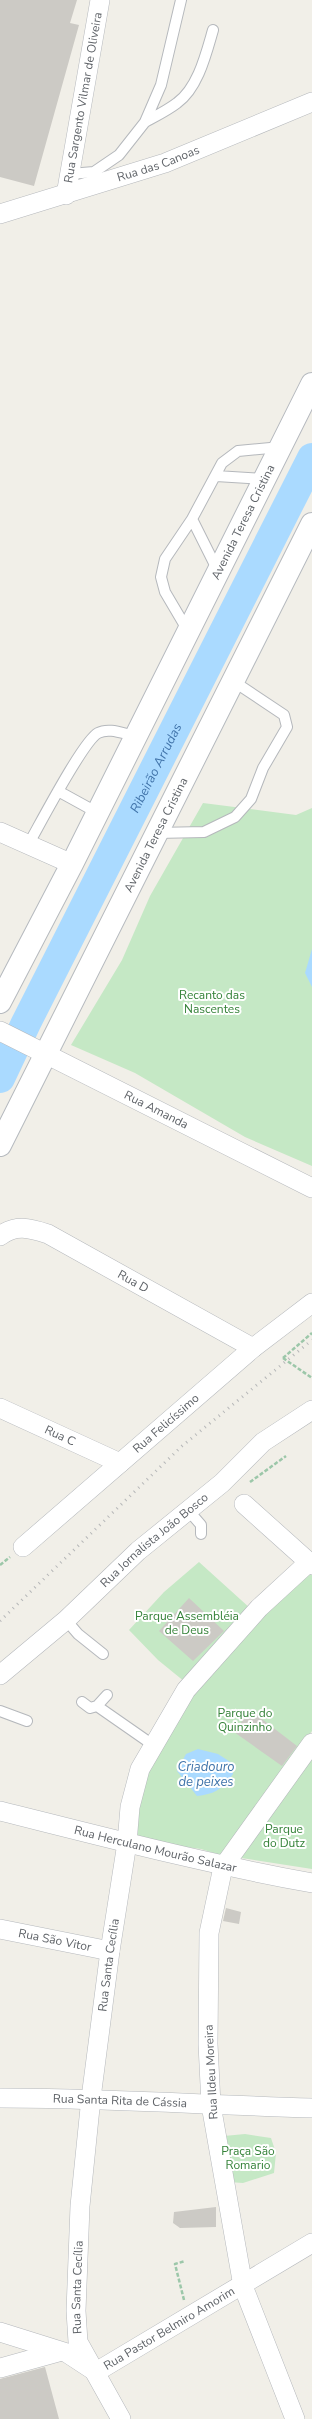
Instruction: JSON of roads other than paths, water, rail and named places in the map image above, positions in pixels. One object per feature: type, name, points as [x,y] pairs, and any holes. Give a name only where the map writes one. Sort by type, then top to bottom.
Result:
[{"type":"main road","name":"Avenida Teresa Cristina","points":[[0,1002],[98,813],[312,384]]},
{"type":"main road","name":"Avenida Teresa Cristina","points":[[0,1145],[39,1050],[156,833],[312,524]]},
{"type":"street","name":"Rua Sargento Vilmar de Oliveira","points":[[66,195],[100,0]]},
{"type":"street","name":"Rua das Canoas","points":[[0,214],[66,195],[165,163],[312,102]]},
{"type":"street","points":[[0,832],[72,864]]},
{"type":"street","name":"Rua Amanda","points":[[1,1032],[312,1188]]},
{"type":"street","name":"Rua D","points":[[5,1232],[30,1228],[48,1234],[253,1348]]},
{"type":"street","name":"Rua Felicíssimo","points":[[23,1547],[253,1348],[312,1303]]},
{"type":"street","name":"Rua C","points":[[0,1408],[120,1463]]},
{"type":"street","name":"Rua Jornalista João Bosco","points":[[0,1675],[66,1620],[138,1551],[222,1483],[263,1442],[312,1410]]},
{"type":"street","points":[[244,1504],[311,1564]]},
{"type":"street","name":"Rua Santa Cecília","points":[[121,2419],[78,2342],[76,2311],[80,2206],[91,2098],[110,1951],[127,1843],[130,1807],[138,1778],[153,1745],[186,1690],[259,1608],[311,1564]]},
{"type":"street","name":"Rua Ildeu Moreira","points":[[295,2419],[243,2286],[211,2105],[208,2044],[209,1934],[223,1867],[312,1744]]},
{"type":"street","name":"Rua Herculano Mourão Salazar","points":[[0,1812],[187,1856],[223,1867],[312,1883]]},
{"type":"street","name":"Rua São Vitor","points":[[0,1929],[110,1951]]},
{"type":"street","name":"Rua Santa Rita de Cássia","points":[[0,2098],[91,2098],[211,2105],[312,2108]]},
{"type":"street","name":"Rua Pastor Belmiro Amorim","points":[[0,2332],[58,2352],[67,2353],[96,2372],[188,2316],[243,2286],[312,2243]]},
{"type":"street","points":[[0,2368],[58,2352]]},
{"type":"lane","points":[[70,174],[94,172],[119,155],[145,122],[161,85],[181,0]]},
{"type":"lane","points":[[145,122],[179,102],[193,84],[207,51],[213,30]]},
{"type":"lane","points":[[188,631],[165,592],[161,577],[165,559],[192,519],[222,463],[238,451],[280,447]]},
{"type":"lane","points":[[216,476],[265,479]]},
{"type":"lane","points":[[192,519],[219,572]]},
{"type":"lane","points":[[156,833],[204,832],[235,817],[251,799],[263,768],[287,726],[284,714],[233,681]]},
{"type":"lane","points":[[28,845],[58,791],[96,734],[108,730],[136,736]]},
{"type":"lane","points":[[58,791],[98,813]]},
{"type":"lane","points":[[188,1510],[200,1525],[201,1534]]},
{"type":"lane","points":[[66,1620],[78,1634],[103,1654]]},
{"type":"lane","points":[[82,1702],[90,1708],[97,1706],[106,1695]]},
{"type":"lane","points":[[97,1706],[153,1745]]},
{"type":"lane","points":[[0,1711],[27,1721]]},
{"type":"water","points":[[312,949],[312,987],[305,973]]},
{"type":"water","name":"Criadouro de peixes","points":[[198,1749],[218,1754],[232,1763],[233,1774],[218,1790],[209,1794],[197,1796],[177,1771],[186,1754]]},
{"type":"waterway","name":"Ribeirão Arrudas","points":[[0,1078],[26,1023],[312,458]]},
{"type":"railway","points":[[0,1621],[182,1446],[312,1340]]},
{"type":"park label","name":"Recanto das Nascentes","points":[[212,1002]]},
{"type":"park label","name":"Parque Assembléia de Deus","points":[[187,1623]]},
{"type":"park label","name":"Parque do Quinzinho","points":[[245,1720]]},
{"type":"park label","name":"Parque do Dutz","points":[[284,1836]]},
{"type":"park label","name":"Praça São Romario","points":[[248,2158]]}]
